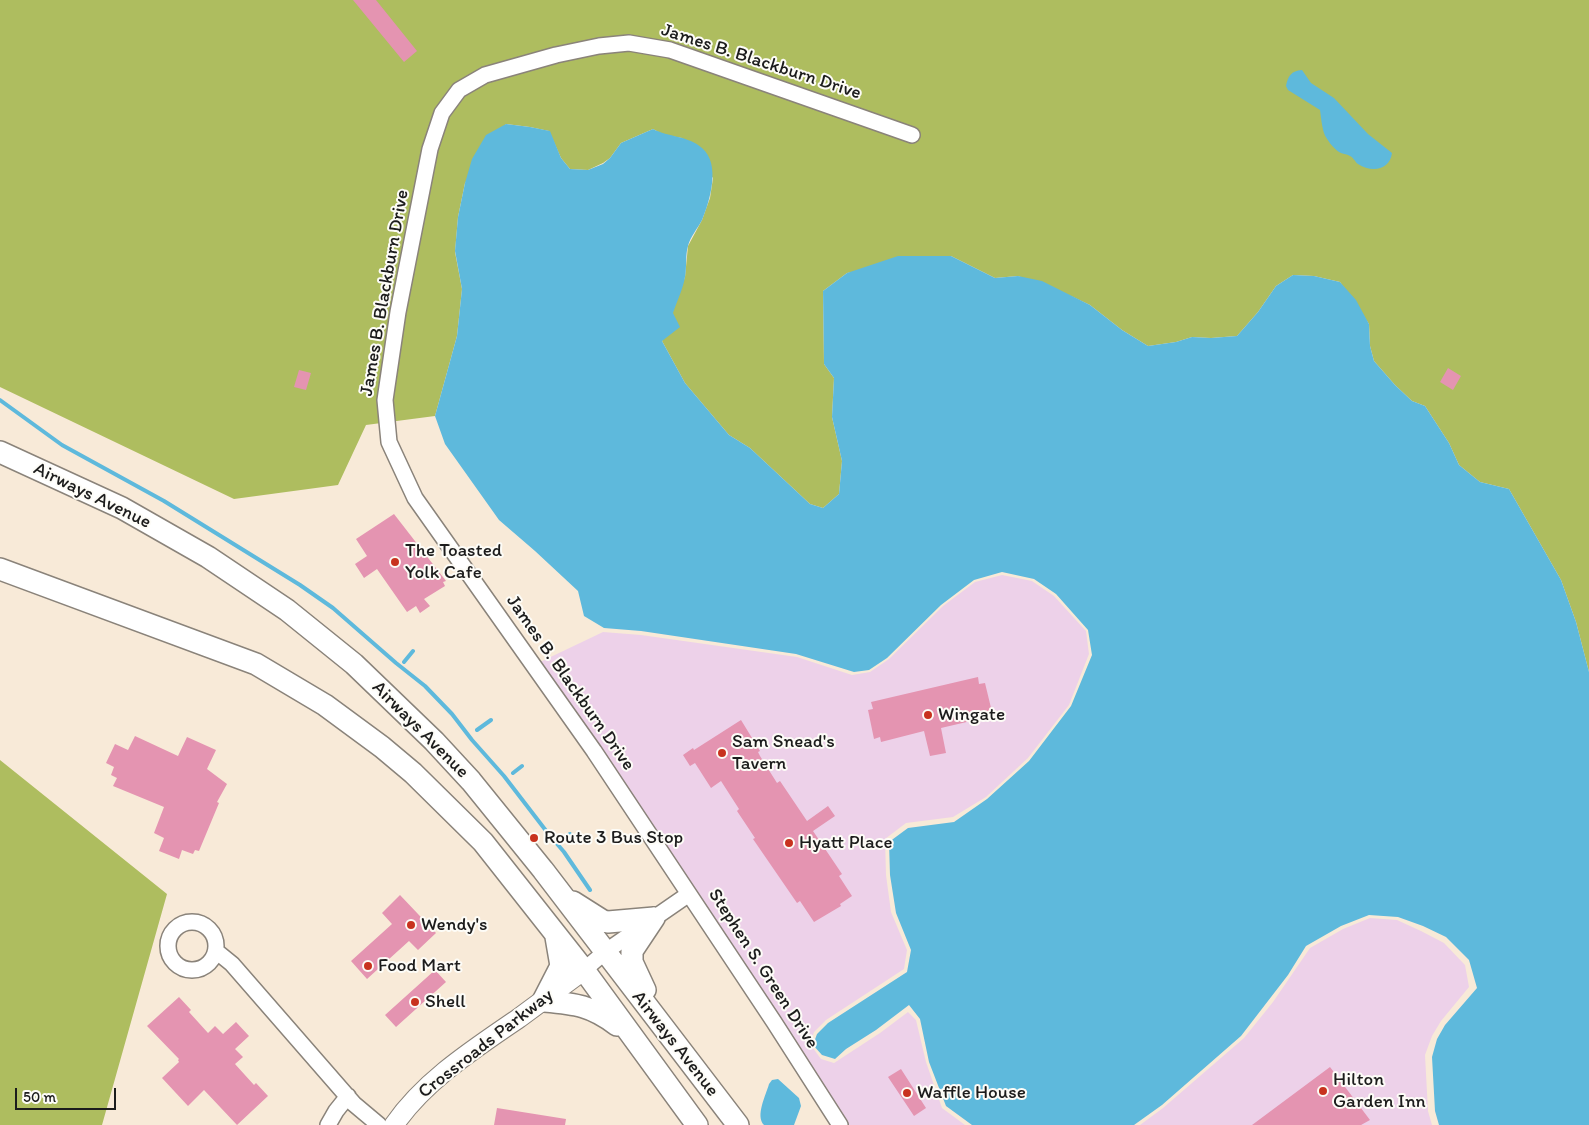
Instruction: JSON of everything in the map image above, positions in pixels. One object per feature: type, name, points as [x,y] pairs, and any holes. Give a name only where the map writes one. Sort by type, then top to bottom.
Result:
[{"type":"main road","name":"Airways Avenue","points":[[0,452],[122,508],[208,556],[287,610],[354,664],[434,741],[471,781],[738,1125]]},
{"type":"main road","name":"Airways Avenue","points":[[0,569],[256,664],[325,705],[382,747],[445,803],[483,842],[584,970],[697,1125]]},
{"type":"main road","points":[[561,895],[603,921],[654,918]]},
{"type":"main road","points":[[654,918],[632,951],[631,956],[632,962],[666,1033]]},
{"type":"main road","points":[[556,935],[561,966],[542,1001],[575,1004],[600,1013],[629,1033]]},
{"type":"street","name":"James B. Blackburn Drive","points":[[690,894],[594,751],[415,498],[389,442],[385,416],[387,382],[398,312],[430,149],[442,113],[459,90],[485,75],[556,55],[599,46],[629,43],[670,50],[783,88],[912,135]]},
{"type":"street","name":"Stephen S. Green Drive","points":[[584,970],[605,952],[690,894],[840,1125]]},
{"type":"street","points":[[216,951],[232,964],[360,1110],[379,1125]]},
{"type":"street","name":"Crossroads Parkway","points":[[394,1125],[412,1101],[428,1086],[483,1043],[584,970]]},
{"type":"street","points":[[328,1125],[348,1096]]},
{"type":"shaded area","points":[[1002,575],[1032,581],[1054,596],[1086,631],[1089,654],[1069,705],[1028,758],[986,797],[953,817],[906,823],[885,839],[886,875],[891,912],[907,950],[904,969],[826,1020],[814,1032],[810,1044],[821,1059],[834,1063],[908,1012],[916,1020],[926,1062],[942,1108],[965,1125],[840,1125],[536,664],[603,632],[641,635],[797,657],[852,675],[870,672],[889,659],[943,606],[975,582]]},
{"type":"shaded area","points":[[1370,918],[1397,920],[1421,931],[1444,943],[1465,965],[1469,987],[1441,1021],[1432,1036],[1425,1055],[1428,1111],[1432,1125],[1140,1125],[1163,1108],[1244,1038],[1273,1002],[1310,948],[1343,929]]},
{"type":"green space","points":[[0,0],[1589,0],[1589,672],[1576,622],[1561,580],[1509,489],[1480,482],[1459,465],[1449,443],[1425,406],[1412,401],[1374,361],[1370,346],[1369,324],[1340,282],[1314,276],[1293,275],[1276,286],[1258,312],[1237,336],[1192,337],[1176,342],[1148,346],[1122,330],[1090,305],[1073,297],[1018,276],[995,278],[951,256],[847,273],[823,291],[824,364],[834,378],[832,417],[842,461],[839,494],[823,508],[810,504],[750,448],[729,435],[685,383],[662,341],[685,277],[688,246],[702,220],[710,198],[713,178],[682,138],[664,135],[653,129],[621,143],[610,158],[588,170],[570,169],[561,158],[549,131],[506,124],[465,183],[458,217],[455,252],[462,289],[457,336],[435,416],[366,425],[338,485],[234,499],[0,387]]},
{"type":"green space","points":[[0,760],[167,894],[102,1125],[0,1125]]},
{"type":"water","points":[[1302,70],[1311,83],[1334,98],[1368,134],[1392,153],[1388,163],[1374,169],[1363,167],[1349,155],[1339,152],[1333,146],[1324,133],[1320,110],[1288,90],[1286,86],[1291,75]]},
{"type":"water","points":[[506,124],[550,131],[561,158],[570,169],[588,170],[603,164],[621,143],[653,129],[691,141],[702,148],[708,155],[712,173],[711,193],[702,220],[689,243],[684,282],[673,313],[680,327],[662,341],[685,383],[729,435],[750,448],[810,504],[823,508],[839,494],[842,461],[832,417],[834,378],[824,364],[823,291],[847,273],[898,256],[951,256],[995,278],[1018,276],[1042,281],[1090,305],[1122,330],[1148,346],[1176,342],[1192,337],[1237,336],[1258,312],[1276,286],[1293,275],[1314,276],[1340,282],[1356,300],[1369,324],[1370,346],[1374,361],[1412,401],[1425,406],[1449,443],[1459,465],[1480,482],[1509,489],[1561,580],[1576,622],[1589,672],[1589,1125],[1439,1125],[1435,1111],[1432,1057],[1437,1039],[1445,1025],[1477,988],[1469,960],[1446,937],[1398,917],[1369,915],[1341,926],[1306,946],[1288,975],[1241,1036],[1162,1105],[1134,1125],[972,1125],[946,1106],[929,1062],[920,1019],[909,1005],[876,1030],[846,1049],[835,1059],[822,1055],[813,1045],[817,1034],[828,1023],[907,972],[911,950],[896,913],[890,875],[889,842],[908,828],[954,822],[987,799],[1029,761],[1071,706],[1092,655],[1088,630],[1056,594],[1034,579],[1002,572],[974,580],[941,605],[887,658],[869,670],[854,672],[796,654],[641,631],[604,628],[584,616],[578,591],[499,520],[445,444],[435,416],[457,336],[462,289],[455,251],[458,217],[465,183],[472,159],[486,135]]},
{"type":"water","points":[[778,1079],[799,1098],[801,1106],[794,1125],[764,1125],[762,1121],[761,1111],[769,1084],[772,1080]]},
{"type":"building","points":[[353,0],[376,0],[417,51],[404,62]]},
{"type":"building","points":[[1448,368],[1461,376],[1453,390],[1440,382]]},
{"type":"building","points":[[299,370],[311,373],[306,390],[294,387]]},
{"type":"building","name":"The Toasted Yolk Cafe","points":[[394,514],[446,581],[443,582],[445,586],[424,599],[430,606],[420,613],[416,606],[407,612],[377,569],[364,578],[355,564],[367,556],[356,539]]},
{"type":"building","name":"Wingate","points":[[978,677],[979,684],[985,683],[992,712],[987,713],[988,717],[941,728],[946,753],[930,756],[924,731],[881,742],[880,737],[874,739],[868,710],[873,709],[871,702]]},
{"type":"building","name":"Hyatt Place","points":[[741,720],[777,783],[780,781],[807,821],[828,806],[835,816],[813,831],[842,874],[839,876],[852,896],[840,904],[841,906],[814,922],[800,901],[797,903],[753,839],[755,838],[737,811],[739,809],[721,781],[711,788],[695,763],[690,766],[683,755]]},
{"type":"building","points":[[135,736],[178,756],[187,737],[216,750],[207,769],[227,784],[217,802],[219,803],[199,851],[195,850],[193,854],[182,850],[179,859],[159,851],[164,838],[154,833],[164,807],[113,786],[117,778],[111,775],[114,767],[106,763],[115,744],[128,750]]},
{"type":"building","points":[[400,895],[436,933],[418,950],[409,941],[367,979],[351,961],[392,924],[382,913]]},
{"type":"building","points":[[435,970],[446,982],[396,1027],[385,1015]]},
{"type":"building","points":[[179,997],[191,1010],[189,1012],[208,1033],[215,1026],[223,1034],[236,1022],[249,1036],[235,1049],[243,1057],[235,1064],[254,1085],[256,1083],[268,1096],[237,1125],[204,1090],[188,1106],[162,1078],[179,1062],[179,1059],[147,1026]]},
{"type":"building","name":"Hilton Garden Inn","points":[[1330,1067],[1370,1120],[1361,1125],[1252,1125]]},
{"type":"building","name":"Waffle House","points":[[901,1069],[926,1108],[914,1116],[888,1077]]},
{"type":"building","points":[[497,1108],[566,1119],[565,1125],[494,1125]]},
{"type":"waterway","points":[[0,400],[62,445],[164,501],[300,585],[333,608],[425,686],[452,714],[564,852],[590,890]]},
{"type":"waterway","points":[[404,662],[413,651]]},
{"type":"waterway","points":[[477,730],[491,720]]},
{"type":"waterway","points":[[513,773],[522,766]]},
{"type":"waterway","points":[[560,840],[570,834]]},
{"type":"place","name":"The Toasted Yolk Cafe","points":[[395,562]]},
{"type":"place","name":"Wingate","points":[[928,715]]},
{"type":"place","name":"Sam Snead's Tavern","points":[[722,753]]},
{"type":"place","name":"Route 3 Bus Stop","points":[[534,838]]},
{"type":"place","name":"Hyatt Place","points":[[789,843]]},
{"type":"place","name":"Wendy's","points":[[411,925]]},
{"type":"place","name":"Food Mart","points":[[368,966]]},
{"type":"place","name":"Shell","points":[[415,1002]]},
{"type":"place","name":"Hilton Garden Inn","points":[[1323,1091]]},
{"type":"place","name":"Waffle House","points":[[907,1093]]}]
